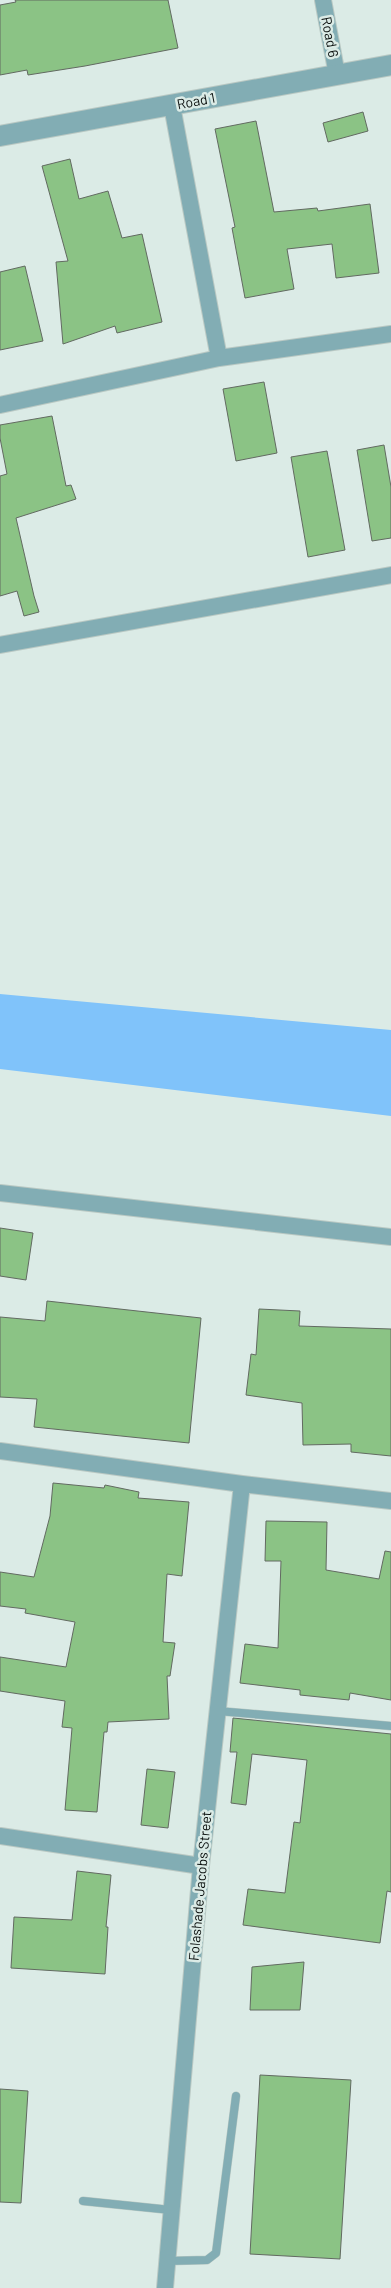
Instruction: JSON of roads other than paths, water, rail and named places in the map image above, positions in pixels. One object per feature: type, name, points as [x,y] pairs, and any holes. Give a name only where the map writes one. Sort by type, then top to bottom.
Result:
[{"type":"street","name":"Road 6","points":[[323,0],[337,75]]},
{"type":"street","name":"Road 1","points":[[0,136],[391,65]]},
{"type":"street","points":[[172,106],[219,358]]},
{"type":"street","points":[[0,405],[219,358],[391,334]]},
{"type":"street","points":[[0,645],[391,575]]},
{"type":"street","points":[[0,1193],[391,1237]]},
{"type":"street","points":[[0,1451],[242,1484],[391,1501]]},
{"type":"street","name":"Folashade Jacobs Street","points":[[164,2288],[201,1866],[242,1484]]},
{"type":"street","points":[[0,1836],[201,1866]]},
{"type":"lane","points":[[218,1711],[391,1726]]},
{"type":"lane","points":[[167,2261],[207,2260],[216,2253],[236,2096]]},
{"type":"lane","points":[[83,2201],[171,2210]]},
{"type":"water","points":[[0,994],[391,1030],[391,1116],[0,1069]]}]
